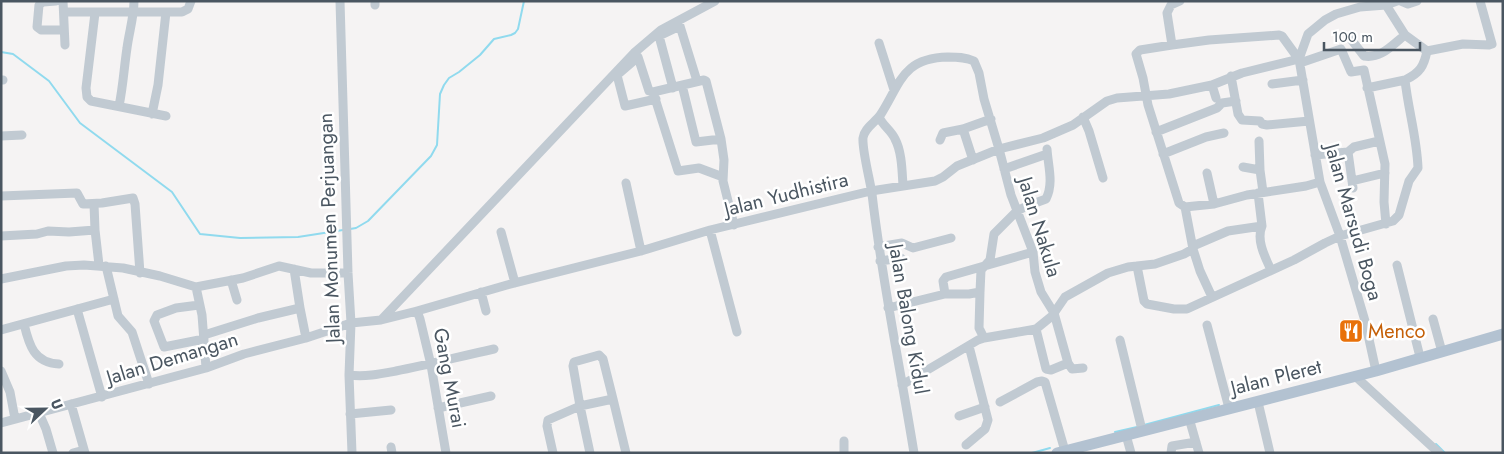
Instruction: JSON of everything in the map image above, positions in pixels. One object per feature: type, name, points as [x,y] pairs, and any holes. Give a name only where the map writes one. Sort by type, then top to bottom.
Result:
[{"type":"main road","name":"Jalan Pleret","points":[[1061,452],[1087,449],[1142,430],[1258,402],[1503,334]]},
{"type":"street","points":[[56,1],[43,2],[39,5],[37,27],[41,30],[64,30]]},
{"type":"street","points":[[63,1],[65,12],[65,46]]},
{"type":"street","points":[[118,106],[134,12],[134,1]]},
{"type":"street","points":[[65,12],[182,12],[188,9],[191,1]]},
{"type":"street","name":"Jalan Monumen Perjuangan","points":[[340,1],[346,222],[351,323],[349,375],[352,453]]},
{"type":"street","points":[[378,322],[634,53],[661,30],[715,1]]},
{"type":"street","points":[[1172,45],[1167,13],[1172,5],[1180,1]]},
{"type":"street","points":[[1320,182],[1214,204],[1185,207],[1179,203],[1145,97],[1137,53],[1140,50],[1209,40],[1279,35],[1282,36],[1295,54],[1300,57],[1308,34],[1315,27],[1336,14],[1360,7],[1386,5],[1397,1]]},
{"type":"street","points":[[1401,1],[1408,4],[1417,1]]},
{"type":"street","points":[[1386,5],[1405,35],[1427,51],[1463,44],[1492,44],[1480,1]]},
{"type":"street","points":[[152,114],[158,85],[166,12]]},
{"type":"street","points":[[95,13],[86,93],[91,101],[166,116]]},
{"type":"street","points":[[697,82],[680,26],[659,36],[696,142],[721,139]]},
{"type":"street","points":[[1350,38],[1364,56],[1370,57],[1386,52],[1405,35]]},
{"type":"street","points":[[879,43],[894,90]]},
{"type":"street","name":"Jalan Yudhistira","points":[[515,283],[641,251],[710,230],[871,191],[935,181],[958,166],[1000,149],[1043,138],[1073,124],[1107,101],[1117,98],[1145,97],[1212,85],[1231,76],[1300,57],[1340,49],[1350,71],[1363,70],[1367,88]]},
{"type":"street","points":[[1386,224],[1385,164],[1367,88],[1405,80],[1424,65],[1427,51]]},
{"type":"street","points":[[723,177],[698,168],[678,171],[655,96],[649,91],[637,57],[617,75],[625,106],[655,96],[677,87],[706,80],[721,139],[724,160],[723,177],[734,225]]},
{"type":"street","name":"Jalan Nakula","points":[[894,90],[910,68],[920,62],[937,57],[968,58],[974,61],[977,66],[1004,169],[1017,211],[1033,252],[1035,272],[1041,292],[1054,313],[1068,364]]},
{"type":"street","name":"Jalan Marsudi Boga","points":[[1300,57],[1320,182],[1340,236],[1365,321],[1376,370]]},
{"type":"street","points":[[1231,76],[1238,114],[1243,121],[1257,120],[1267,125],[1309,121]]},
{"type":"street","points":[[1272,84],[1303,80]]},
{"type":"street","points":[[1137,266],[1144,301],[1147,304],[1174,309],[1187,309],[1223,294],[1340,236],[1386,224],[1394,220],[1399,215],[1409,181],[1418,168],[1413,122],[1405,80]]},
{"type":"street","points":[[1212,85],[1216,98]]},
{"type":"street","name":"Jalan Balong Kidul","points":[[894,90],[879,117],[868,128],[863,139],[880,261],[914,453]]},
{"type":"street","points":[[1156,132],[1217,108],[1222,103],[1236,101]]},
{"type":"street","points":[[879,117],[883,125],[890,129],[898,145],[903,186]]},
{"type":"street","points":[[1084,117],[1103,178]]},
{"type":"street","points":[[940,140],[942,133],[963,129],[990,119]]},
{"type":"street","points":[[963,129],[973,160]]},
{"type":"street","points":[[1163,154],[1224,132]]},
{"type":"street","points":[[1,136],[22,135]]},
{"type":"street","points":[[1259,140],[1262,226],[1260,234],[1271,270]]},
{"type":"street","points":[[1315,155],[1348,152],[1354,147],[1379,141]]},
{"type":"street","points":[[984,338],[979,328],[980,274],[990,260],[994,234],[1017,211],[1046,199],[1048,194],[1050,174],[1047,152],[1004,169]]},
{"type":"street","points":[[1348,152],[1353,184],[1385,173]]},
{"type":"street","points":[[1243,167],[1260,170]]},
{"type":"street","points":[[1207,173],[1214,204]]},
{"type":"street","points":[[626,183],[641,251]]},
{"type":"street","points":[[1,196],[74,192],[79,194],[80,201],[83,204],[130,198],[134,200],[140,272]]},
{"type":"street","points":[[94,204],[95,230],[102,266],[120,319],[132,332],[149,384]]},
{"type":"street","points":[[1185,207],[1193,248],[1200,271],[1212,297]]},
{"type":"street","points":[[902,385],[978,340],[1036,329],[1054,313],[1064,298],[1108,272],[1155,264],[1184,254],[1228,231],[1262,226]]},
{"type":"street","points":[[1,236],[37,234],[48,231],[95,230]]},
{"type":"street","points":[[710,230],[736,332]]},
{"type":"street","points":[[501,232],[515,283]]},
{"type":"street","points":[[878,248],[902,243],[913,248],[951,238]]},
{"type":"street","points":[[945,294],[943,281],[946,277],[1033,252]]},
{"type":"street","points":[[880,261],[901,258]]},
{"type":"street","points":[[1397,265],[1420,357]]},
{"type":"street","points":[[1,279],[66,266],[123,268],[160,276],[196,287],[243,278],[279,266],[311,273],[348,273]]},
{"type":"street","points":[[294,269],[306,338]]},
{"type":"street","points":[[232,280],[237,300]]},
{"type":"street","name":"Jalan Demangan","points":[[1,423],[206,368],[244,354],[306,338],[351,323],[378,322],[515,283]]},
{"type":"street","points":[[196,287],[204,337],[206,368]]},
{"type":"street","points":[[481,292],[486,312]]},
{"type":"street","points":[[888,308],[945,294],[980,292]]},
{"type":"street","points":[[1,330],[114,299]]},
{"type":"street","points":[[199,305],[176,308],[157,315],[154,321],[164,347],[204,337],[258,318],[300,308]]},
{"type":"street","points":[[77,309],[102,397]]},
{"type":"street","name":"Gang Murai","points":[[416,311],[420,319],[431,365],[446,453]]},
{"type":"street","points":[[1433,319],[1442,352]]},
{"type":"street","points":[[24,324],[31,349],[49,364],[59,364]]},
{"type":"street","points":[[1207,325],[1229,408]]},
{"type":"street","points":[[1036,329],[1046,369],[1051,370],[1068,364],[1072,369],[1083,368]]},
{"type":"street","points":[[1120,340],[1142,430]]},
{"type":"street","points":[[966,445],[979,435],[988,423],[969,346]]},
{"type":"street","points":[[349,375],[373,375],[431,365],[440,361],[494,349]]},
{"type":"street","points":[[590,453],[573,364],[577,360],[597,356],[601,356],[603,359],[626,453]]},
{"type":"street","points":[[1,371],[10,392],[15,419]]},
{"type":"street","points":[[1355,376],[1439,453]]},
{"type":"street","points":[[1000,402],[1037,382],[1045,382],[1061,452]]},
{"type":"street","points":[[438,408],[491,396]]},
{"type":"street","points":[[553,453],[547,426],[548,420],[580,406],[613,399]]},
{"type":"street","points":[[1258,402],[1270,453]]},
{"type":"street","points":[[71,404],[84,451],[73,453]]},
{"type":"street","points":[[959,416],[984,406]]},
{"type":"street","points":[[350,414],[391,410]]},
{"type":"street","points":[[39,413],[46,428],[53,453]]},
{"type":"street","points":[[1189,418],[1199,453]]},
{"type":"street","points":[[1126,435],[1131,453]]},
{"type":"street","points":[[844,441],[844,453]]},
{"type":"street","points":[[1171,453],[1172,446],[1196,442]]},
{"type":"waterway","points":[[350,229],[356,228],[368,221],[431,156],[437,145],[440,94],[444,85],[449,78],[480,55],[494,39],[515,33],[518,29],[524,1]]},
{"type":"waterway","points":[[1,52],[13,54],[49,81],[80,123],[172,192],[200,234],[240,238],[298,237],[343,230]]},
{"type":"waterway","points":[[1144,425],[1219,405]]},
{"type":"waterway","points":[[1115,432],[1137,427]]},
{"type":"waterway","points":[[1436,444],[1445,453]]},
{"type":"waterway","points":[[1032,453],[1050,448]]},
{"type":"place","name":"Menco","points":[[1351,331]]}]
